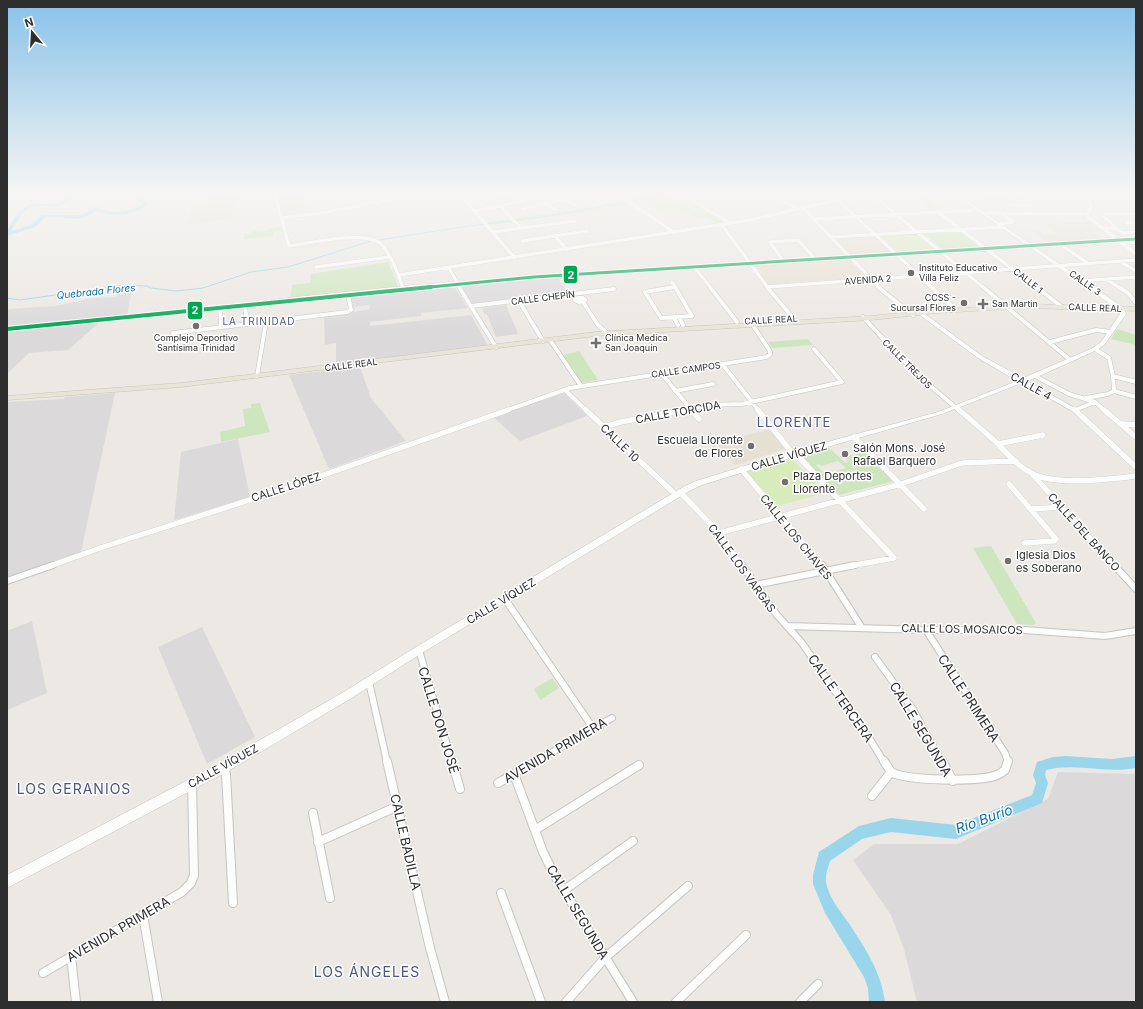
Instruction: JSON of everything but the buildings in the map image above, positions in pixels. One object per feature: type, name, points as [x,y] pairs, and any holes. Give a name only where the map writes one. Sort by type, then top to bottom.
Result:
[{"type":"main road","name":"CALLE 3","points":[[1019,238],[1122,310]]},
{"type":"main road","name":"CALLE REAL","points":[[607,333],[818,321],[1008,307],[1062,307],[1122,310],[1136,309]]},
{"type":"main road","points":[[1095,349],[1104,343],[1122,310]]},
{"type":"main road","name":"CALLE 4","points":[[916,313],[980,357],[1021,380]]},
{"type":"main road","name":"CALLE REAL","points":[[9,396],[180,385],[680,325],[794,319],[864,318]]},
{"type":"main road","points":[[782,322],[794,319],[818,321]]},
{"type":"main road","points":[[717,326],[737,322],[752,324],[772,320]]},
{"type":"main road","name":"CALLE VÍQUEZ","points":[[7,882],[224,767],[369,682],[419,650],[649,513],[678,494],[699,483],[794,453],[930,416],[1021,380],[1035,376],[1069,359],[1095,349]]},
{"type":"main road","name":"CALLE REAL","points":[[9,396],[38,392],[94,391]]},
{"type":"street","points":[[287,238],[289,246],[353,238]]},
{"type":"street","points":[[355,238],[379,242],[399,276],[403,288]]},
{"type":"street","points":[[499,238],[515,258]]},
{"type":"street","points":[[522,241],[542,238]]},
{"type":"street","points":[[558,238],[567,250]]},
{"type":"street","points":[[399,276],[643,238]]},
{"type":"street","points":[[731,238],[767,287],[794,319]]},
{"type":"street","name":"CALLE 4","points":[[830,238],[882,291],[916,313]]},
{"type":"street","points":[[878,238],[956,310]]},
{"type":"street","points":[[926,238],[1069,359]]},
{"type":"street","name":"CALLE 1","points":[[973,238],[1062,307]]},
{"type":"street","points":[[1114,238],[1136,254]]},
{"type":"street","points":[[783,261],[770,242],[798,240],[816,259]]},
{"type":"street","points":[[737,322],[695,266],[1059,244],[1118,241],[1136,243]]},
{"type":"street","points":[[1059,244],[1089,264]]},
{"type":"street","points":[[316,267],[388,257]]},
{"type":"street","name":"AVENIDA 2","points":[[767,287],[1136,260]]},
{"type":"street","points":[[1121,262],[1136,271]]},
{"type":"street","points":[[449,268],[456,283],[472,306],[496,347]]},
{"type":"street","points":[[1081,281],[1136,277]]},
{"type":"street","points":[[1106,279],[1128,293],[1136,303]]},
{"type":"street","points":[[672,282],[692,314],[690,316],[663,319],[659,317],[645,292],[675,287]]},
{"type":"street","points":[[221,327],[220,308],[456,283]]},
{"type":"street","name":"CALLE CHEPÍN","points":[[472,306],[614,289]]},
{"type":"street","points":[[173,333],[347,312],[351,310],[348,294]]},
{"type":"street","points":[[519,301],[581,386]]},
{"type":"street","points":[[582,302],[596,325],[607,333]]},
{"type":"street","points":[[245,306],[246,324]]},
{"type":"street","points":[[677,317],[680,325]]},
{"type":"street","name":"CALLE TREJOS","points":[[864,318],[905,364],[954,407],[972,420],[998,444]]},
{"type":"street","points":[[257,376],[266,322]]},
{"type":"street","name":"CALLE CAMPOS","points":[[565,390],[581,386],[762,358],[770,354],[769,348],[752,324]]},
{"type":"street","points":[[596,325],[597,334]]},
{"type":"street","points":[[1050,342],[1098,330],[1111,332]]},
{"type":"street","name":"CALLE TORCIDA","points":[[604,427],[689,408],[714,404],[737,404],[752,402],[842,382],[814,349]]},
{"type":"street","points":[[1095,349],[1109,358],[1113,376],[1114,391]]},
{"type":"street","points":[[723,365],[794,453],[894,558],[826,570],[756,586]]},
{"type":"street","points":[[662,374],[699,419]]},
{"type":"street","points":[[1035,376],[1069,394],[1095,402],[1136,437]]},
{"type":"street","points":[[1113,376],[1136,382]]},
{"type":"street","name":"CALLE 4","points":[[1021,380],[1074,410],[1136,467]]},
{"type":"street","points":[[675,391],[713,384]]},
{"type":"street","name":"CALLE 10","points":[[565,390],[653,476],[678,494]]},
{"type":"street","name":"CALLE LÓPEZ","points":[[7,581],[103,547],[284,489],[565,390]]},
{"type":"street","points":[[1086,398],[1108,394],[1114,391],[1136,397]]},
{"type":"street","points":[[1074,410],[1095,402]]},
{"type":"street","points":[[1122,424],[1136,425]]},
{"type":"street","points":[[998,444],[1043,435]]},
{"type":"street","points":[[854,437],[924,509]]},
{"type":"street","name":"CALLE DEL BANCO","points":[[998,444],[1033,475],[1136,589]]},
{"type":"street","points":[[719,533],[781,518],[839,500],[901,484],[962,463],[1016,460]]},
{"type":"street","name":"CALLE LOS CHAVES","points":[[741,470],[826,570],[862,628]]},
{"type":"street","points":[[1033,475],[1050,479],[1136,476]]},
{"type":"street","points":[[1009,484],[1056,539],[1054,541],[1024,542]]},
{"type":"street","name":"CALLE LOS VARGAS","points":[[678,494],[719,533],[756,586],[787,626]]},
{"type":"street","points":[[1031,510],[1062,507]]},
{"type":"street","points":[[505,599],[593,728]]},
{"type":"street","name":"CALLE LOS MOSAICOS","points":[[787,626],[926,630],[1024,630],[1105,636],[1136,630]]},
{"type":"street","name":"CALLE TERCERA","points":[[787,626],[802,643],[837,694],[861,725],[891,772]]},
{"type":"street","name":"CALLE PRIMERA","points":[[926,630],[937,650],[958,679],[1005,753],[1008,762],[1008,766],[1005,770],[997,775],[953,780]]},
{"type":"street","name":"CALLE DON JOSÉ","points":[[419,650],[460,789]]},
{"type":"street","name":"CALLE SEGUNDA","points":[[875,657],[912,708],[953,780]]},
{"type":"street","name":"CALLE BADILLA","points":[[369,682],[430,948],[445,1002]]},
{"type":"street","name":"AVENIDA PRIMERA","points":[[498,783],[612,718]]},
{"type":"street","points":[[535,830],[638,765]]},
{"type":"street","points":[[224,767],[226,774],[233,903]]},
{"type":"street","points":[[872,796],[891,772],[898,776],[953,780]]},
{"type":"street","name":"CALLE SEGUNDA","points":[[514,774],[543,852],[563,891],[633,1002]]},
{"type":"street","name":"AVENIDA PRIMERA","points":[[43,973],[182,892],[191,883],[194,875],[192,784]]},
{"type":"street","points":[[318,842],[398,806]]},
{"type":"street","points":[[313,814],[330,898]]},
{"type":"street","points":[[563,891],[633,842]]},
{"type":"street","points":[[566,1002],[606,957],[688,886]]},
{"type":"street","points":[[500,893],[541,1002]]},
{"type":"street","points":[[143,915],[158,1002]]},
{"type":"street","points":[[676,1002],[746,935]]},
{"type":"street","points":[[71,956],[76,1002]]},
{"type":"street","points":[[800,1002],[818,984]]},
{"type":"shaded area","points":[[876,238],[891,252],[851,255],[835,239]]},
{"type":"shaded area","points":[[1042,238],[1104,239],[1048,242]]},
{"type":"shaded area","points":[[848,259],[867,279],[769,286],[753,265]]},
{"type":"shaded area","points":[[558,277],[567,293],[472,304],[460,285]]},
{"type":"shaded area","points":[[441,287],[455,288],[468,308],[421,313],[421,316],[370,322],[370,326],[471,315],[488,346],[336,363],[336,343],[325,345],[324,317],[370,309],[369,305],[353,307],[351,296]]},
{"type":"shaded area","points":[[132,288],[127,315],[7,328],[7,312],[9,309],[56,306],[93,298],[116,297],[120,290]]},
{"type":"shaded area","points":[[506,305],[518,334],[496,337],[487,314],[484,314],[482,308]]},
{"type":"shaded area","points":[[102,320],[68,350],[29,353],[7,374],[7,330]]},
{"type":"shaded area","points":[[360,367],[371,398],[406,441],[329,469],[289,375]]},
{"type":"shaded area","points":[[115,393],[81,552],[7,577],[7,402],[64,399],[65,397]]},
{"type":"shaded area","points":[[564,393],[587,416],[520,441],[493,417]]},
{"type":"shaded area","name":"Escuela Llorente de Flores","points":[[771,429],[785,449],[735,465],[716,443]]},
{"type":"shaded area","points":[[238,439],[250,497],[174,520],[181,452]]},
{"type":"shaded area","points":[[32,621],[47,693],[7,710],[7,631]]},
{"type":"shaded area","points":[[202,627],[255,737],[207,764],[158,647]]},
{"type":"shaded area","points":[[1058,772],[1136,774],[1136,1002],[917,1002],[904,949],[891,915],[853,860],[874,844],[958,844],[1048,799]]},
{"type":"green space","points":[[883,238],[921,238],[935,249],[898,252]]},
{"type":"green space","points":[[929,238],[968,238],[980,247],[943,249]]},
{"type":"green space","points":[[388,262],[399,288],[290,298],[292,285],[310,283],[311,274]]},
{"type":"green space","points":[[1117,329],[1136,335],[1136,345],[1111,339]]},
{"type":"green space","points":[[808,339],[813,345],[772,348],[768,342]]},
{"type":"green space","points":[[579,351],[598,380],[581,383],[563,355]]},
{"type":"green space","points":[[260,403],[270,432],[221,442],[220,432],[245,426],[243,409],[251,408],[251,404]]},
{"type":"green space","points":[[829,448],[846,463],[849,462],[843,457],[865,452],[894,481],[839,495],[802,456]],"holes":[[[838,461],[846,468],[828,474],[831,476],[828,477],[816,465],[819,464],[821,466]]]},
{"type":"green space","name":"Plaza Deportes Llorente","points":[[792,459],[825,493],[777,506],[747,472]]},
{"type":"green space","points":[[991,546],[1036,623],[1033,625],[1017,624],[973,548]]},
{"type":"green space","points":[[552,678],[559,688],[540,700],[534,689]]},
{"type":"waterway","name":"Quebrada Flores","points":[[379,240],[391,238]]},
{"type":"waterway","name":"Quebrada Flores","points":[[7,298],[20,300],[125,285],[147,286],[151,288],[176,291],[203,288],[251,272],[288,267],[371,241]]},
{"type":"waterway","name":"Río Burío","points":[[877,1002],[871,974],[856,947],[830,908],[824,895],[819,881],[824,857],[859,833],[891,825],[956,832],[1037,799],[1042,783],[1039,775],[1041,766],[1065,762],[1112,765],[1136,762]]},
{"type":"rail line","name":"2","points":[[7,329],[534,277],[1136,239]]},
{"type":"place","name":"Instituto Educativo Villa Feliz","points":[[911,273]]},
{"type":"place","name":"CCSS - Sucursal Flores","points":[[964,303]]},
{"type":"place","name":"San Martin","points":[[983,304]]},
{"type":"place","name":"Complejo Deportivo Santísima Trinidad","points":[[196,326]]},
{"type":"place","name":"Clínica Medica San Joaquín","points":[[596,343]]},
{"type":"place","name":"Escuela Llorente de Flores","points":[[751,446]]},
{"type":"place","name":"Salón Mons. José Rafael Barquero","points":[[845,454]]},
{"type":"place","name":"Plaza Deportes Llorente","points":[[785,482]]},
{"type":"place","name":"Iglesia Dios es Soberano","points":[[1008,561]]},
{"type":"district","name":"LA TRINIDAD","points":[[259,321]]},
{"type":"district","name":"LLORENTE","points":[[794,422]]},
{"type":"district","name":"LOS GERANIOS","points":[[74,789]]},
{"type":"district","name":"LOS ÁNGELES","points":[[367,972]]}]
